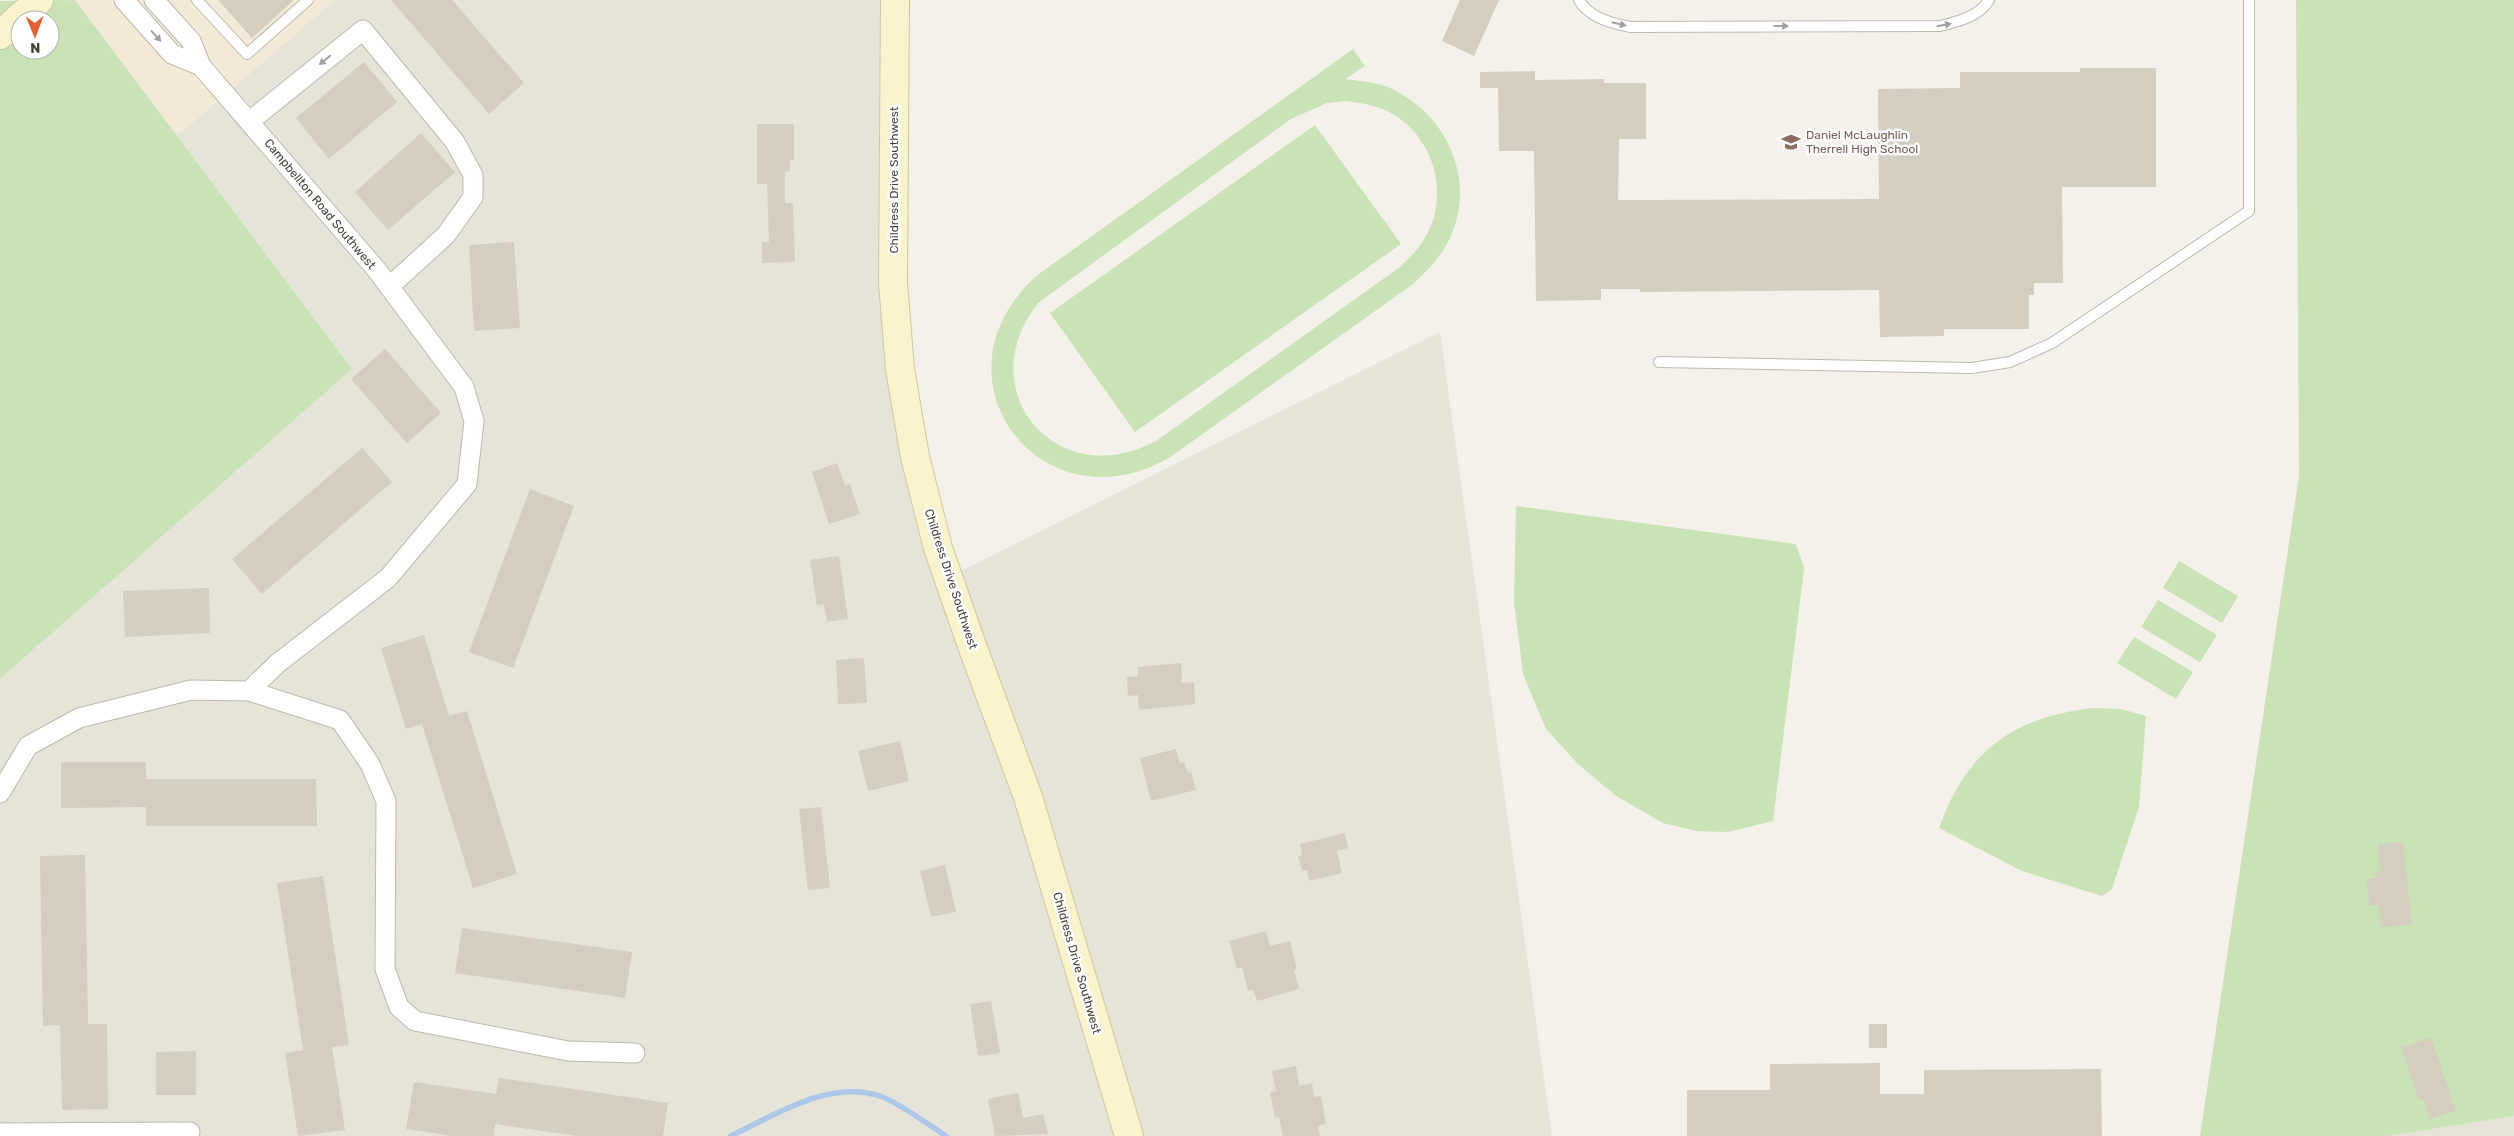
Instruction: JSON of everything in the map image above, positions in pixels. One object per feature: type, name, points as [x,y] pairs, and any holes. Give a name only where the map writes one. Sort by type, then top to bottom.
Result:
[{"type":"street","points":[[2,27],[39,0]]},
{"type":"street","name":"Campbellton Road Southwest","points":[[124,0],[152,7],[191,41],[201,66],[362,251],[464,387],[474,421],[467,484],[388,578],[278,663],[249,691]]},
{"type":"street","name":"Childress Drive Southwest","points":[[895,0],[893,283],[900,369],[914,457],[938,548],[1028,797],[1129,1136]]},
{"type":"street","points":[[250,121],[363,30],[455,142],[473,175],[473,197],[446,235],[389,287]]},
{"type":"street","points":[[0,792],[28,746],[79,718],[191,690],[249,691],[340,720],[370,764],[386,801],[385,968],[399,1007],[415,1022],[568,1051],[635,1053]]},
{"type":"street","points":[[0,1133],[190,1132]]},
{"type":"lane","points":[[197,0],[247,54],[308,0]]},
{"type":"lane","points":[[1579,0],[1596,16],[1616,25],[1631,27],[1940,26],[1959,22],[1985,7],[1989,0]]},
{"type":"lane","points":[[1660,362],[1972,368],[2010,362],[2052,343],[2249,211],[2249,0]]},
{"type":"shaded area","points":[[75,0],[335,0],[177,136]]},
{"type":"shaded area","points":[[335,0],[895,0],[891,404],[949,577],[1440,332],[1552,1136],[0,1136],[0,679],[352,369],[177,136]]},
{"type":"shaded area","points":[[2514,1116],[2514,1136],[2388,1136]]},
{"type":"green space","points":[[75,0],[352,369],[0,679],[0,1]]},
{"type":"green space","points":[[2296,0],[2514,0],[2514,1116],[2388,1136],[2200,1136],[2299,476]]},
{"type":"green space","points":[[1353,49],[1365,66],[1345,79],[1385,86],[1409,99],[1426,113],[1440,129],[1450,148],[1457,168],[1460,190],[1458,211],[1449,241],[1430,267],[1413,284],[1169,458],[1121,475],[1077,474],[1040,458],[1011,431],[995,395],[992,354],[1006,313],[1039,274]],"holes":[[[1345,101],[1378,107],[1396,116],[1410,127],[1430,157],[1435,173],[1436,208],[1431,225],[1423,241],[1409,258],[1400,267],[1156,441],[1120,454],[1086,454],[1057,444],[1034,425],[1019,399],[1013,369],[1019,336],[1038,303],[1291,119],[1327,103]]]},
{"type":"green space","points":[[1315,125],[1401,244],[1135,432],[1050,313]]},
{"type":"green space","points":[[1516,506],[1796,544],[1804,568],[1773,821],[1728,832],[1696,831],[1663,823],[1616,796],[1578,764],[1546,729],[1523,674],[1514,601]]},
{"type":"green space","points":[[2179,561],[2238,596],[2222,623],[2163,588]]},
{"type":"green space","points":[[2158,600],[2217,635],[2200,662],[2141,627]]},
{"type":"green space","points":[[2134,637],[2193,672],[2176,699],[2117,663]]},
{"type":"green space","points":[[2094,708],[2121,709],[2146,716],[2139,807],[2112,889],[2102,896],[2022,871],[1939,828],[1950,801],[1964,778],[1979,758],[1997,742],[2017,729],[2040,720]]},
{"type":"building","points":[[218,0],[294,0],[252,38]]},
{"type":"building","points":[[391,0],[452,0],[524,83],[489,114]]},
{"type":"building","points":[[1460,0],[1499,0],[1474,56],[1442,41]]},
{"type":"building","points":[[364,62],[397,102],[329,159],[296,118]]},
{"type":"building","points":[[2080,68],[2156,68],[2156,187],[2062,187],[2063,283],[2034,283],[2034,295],[2029,295],[2029,329],[1944,329],[1944,336],[1880,337],[1879,290],[1640,292],[1640,289],[1601,289],[1601,300],[1536,301],[1534,151],[1499,151],[1498,88],[1480,88],[1480,72],[1535,71],[1535,80],[1604,79],[1604,83],[1646,83],[1646,139],[1619,139],[1618,200],[1879,199],[1878,89],[1960,88],[1960,72],[2080,72]]},
{"type":"building","points":[[757,124],[794,124],[794,160],[790,160],[790,171],[785,172],[785,203],[793,203],[795,262],[762,263],[762,242],[769,242],[767,184],[757,184]]},
{"type":"building","points":[[421,133],[455,172],[388,230],[355,192]]},
{"type":"building","points":[[514,242],[520,328],[474,331],[469,245]]},
{"type":"building","points":[[385,349],[441,413],[407,443],[351,379]]},
{"type":"building","points":[[362,448],[392,482],[262,594],[232,559]]},
{"type":"building","points":[[837,463],[845,485],[850,484],[860,514],[829,524],[812,472]]},
{"type":"building","points":[[530,489],[574,506],[513,668],[469,652]]},
{"type":"building","points":[[839,556],[848,619],[827,622],[824,604],[817,605],[810,560]]},
{"type":"building","points":[[209,588],[210,633],[125,637],[123,591]]},
{"type":"building","points":[[424,635],[449,716],[467,711],[517,874],[473,888],[422,724],[406,729],[381,648]]},
{"type":"building","points":[[864,658],[867,703],[838,704],[836,660]]},
{"type":"building","points":[[1181,663],[1182,683],[1194,682],[1195,704],[1139,710],[1138,695],[1128,696],[1127,677],[1138,676],[1138,667]]},
{"type":"building","points":[[900,741],[909,781],[868,791],[858,751]]},
{"type":"building","points":[[1176,749],[1180,763],[1184,762],[1188,773],[1191,772],[1196,790],[1151,801],[1140,758]]},
{"type":"building","points":[[61,762],[146,762],[146,779],[316,779],[317,826],[146,826],[146,807],[61,808]]},
{"type":"building","points":[[821,807],[830,888],[808,890],[799,809]]},
{"type":"building","points":[[1345,833],[1348,848],[1337,851],[1342,873],[1309,881],[1307,870],[1302,871],[1298,856],[1302,855],[1300,844]]},
{"type":"building","points":[[2403,842],[2412,925],[2380,927],[2379,905],[2369,905],[2367,879],[2376,878],[2375,873],[2380,872],[2378,844]]},
{"type":"building","points":[[85,855],[88,1024],[107,1024],[108,1109],[62,1110],[60,1025],[43,1026],[40,856]]},
{"type":"building","points":[[945,865],[956,912],[931,917],[920,871]]},
{"type":"building","points":[[323,876],[349,1045],[332,1047],[345,1130],[298,1136],[285,1053],[303,1050],[277,883]]},
{"type":"building","points":[[462,928],[632,952],[625,998],[455,973]]},
{"type":"building","points":[[1266,931],[1270,946],[1290,941],[1297,969],[1294,970],[1299,989],[1257,1001],[1253,989],[1248,991],[1242,967],[1237,969],[1229,941]]},
{"type":"building","points":[[991,1001],[1000,1053],[978,1056],[970,1004]]},
{"type":"building","points":[[1869,1024],[1887,1024],[1887,1048],[1869,1048]]},
{"type":"building","points":[[2431,1038],[2456,1110],[2430,1120],[2423,1099],[2419,1100],[2401,1048]]},
{"type":"building","points":[[196,1051],[196,1095],[156,1095],[156,1052]]},
{"type":"building","points":[[1880,1063],[1880,1094],[1924,1094],[1924,1070],[2101,1069],[2102,1136],[1687,1136],[1687,1090],[1770,1090],[1770,1064]]},
{"type":"building","points":[[1296,1066],[1299,1086],[1312,1083],[1314,1097],[1321,1096],[1326,1124],[1318,1126],[1320,1136],[1283,1136],[1279,1117],[1275,1118],[1270,1092],[1276,1091],[1272,1071]]},
{"type":"building","points":[[499,1078],[668,1103],[663,1136],[577,1136],[495,1124],[494,1136],[453,1136],[406,1129],[414,1082],[496,1094]]},
{"type":"building","points":[[1018,1093],[1023,1118],[1043,1114],[1048,1134],[995,1136],[988,1099]]},
{"type":"waterway","points":[[731,1136],[803,1102],[841,1092],[861,1092],[880,1096],[904,1108],[946,1136]]},
{"type":"place","name":"Daniel McLaughlin Therrell High School","points":[[1791,142]]}]
